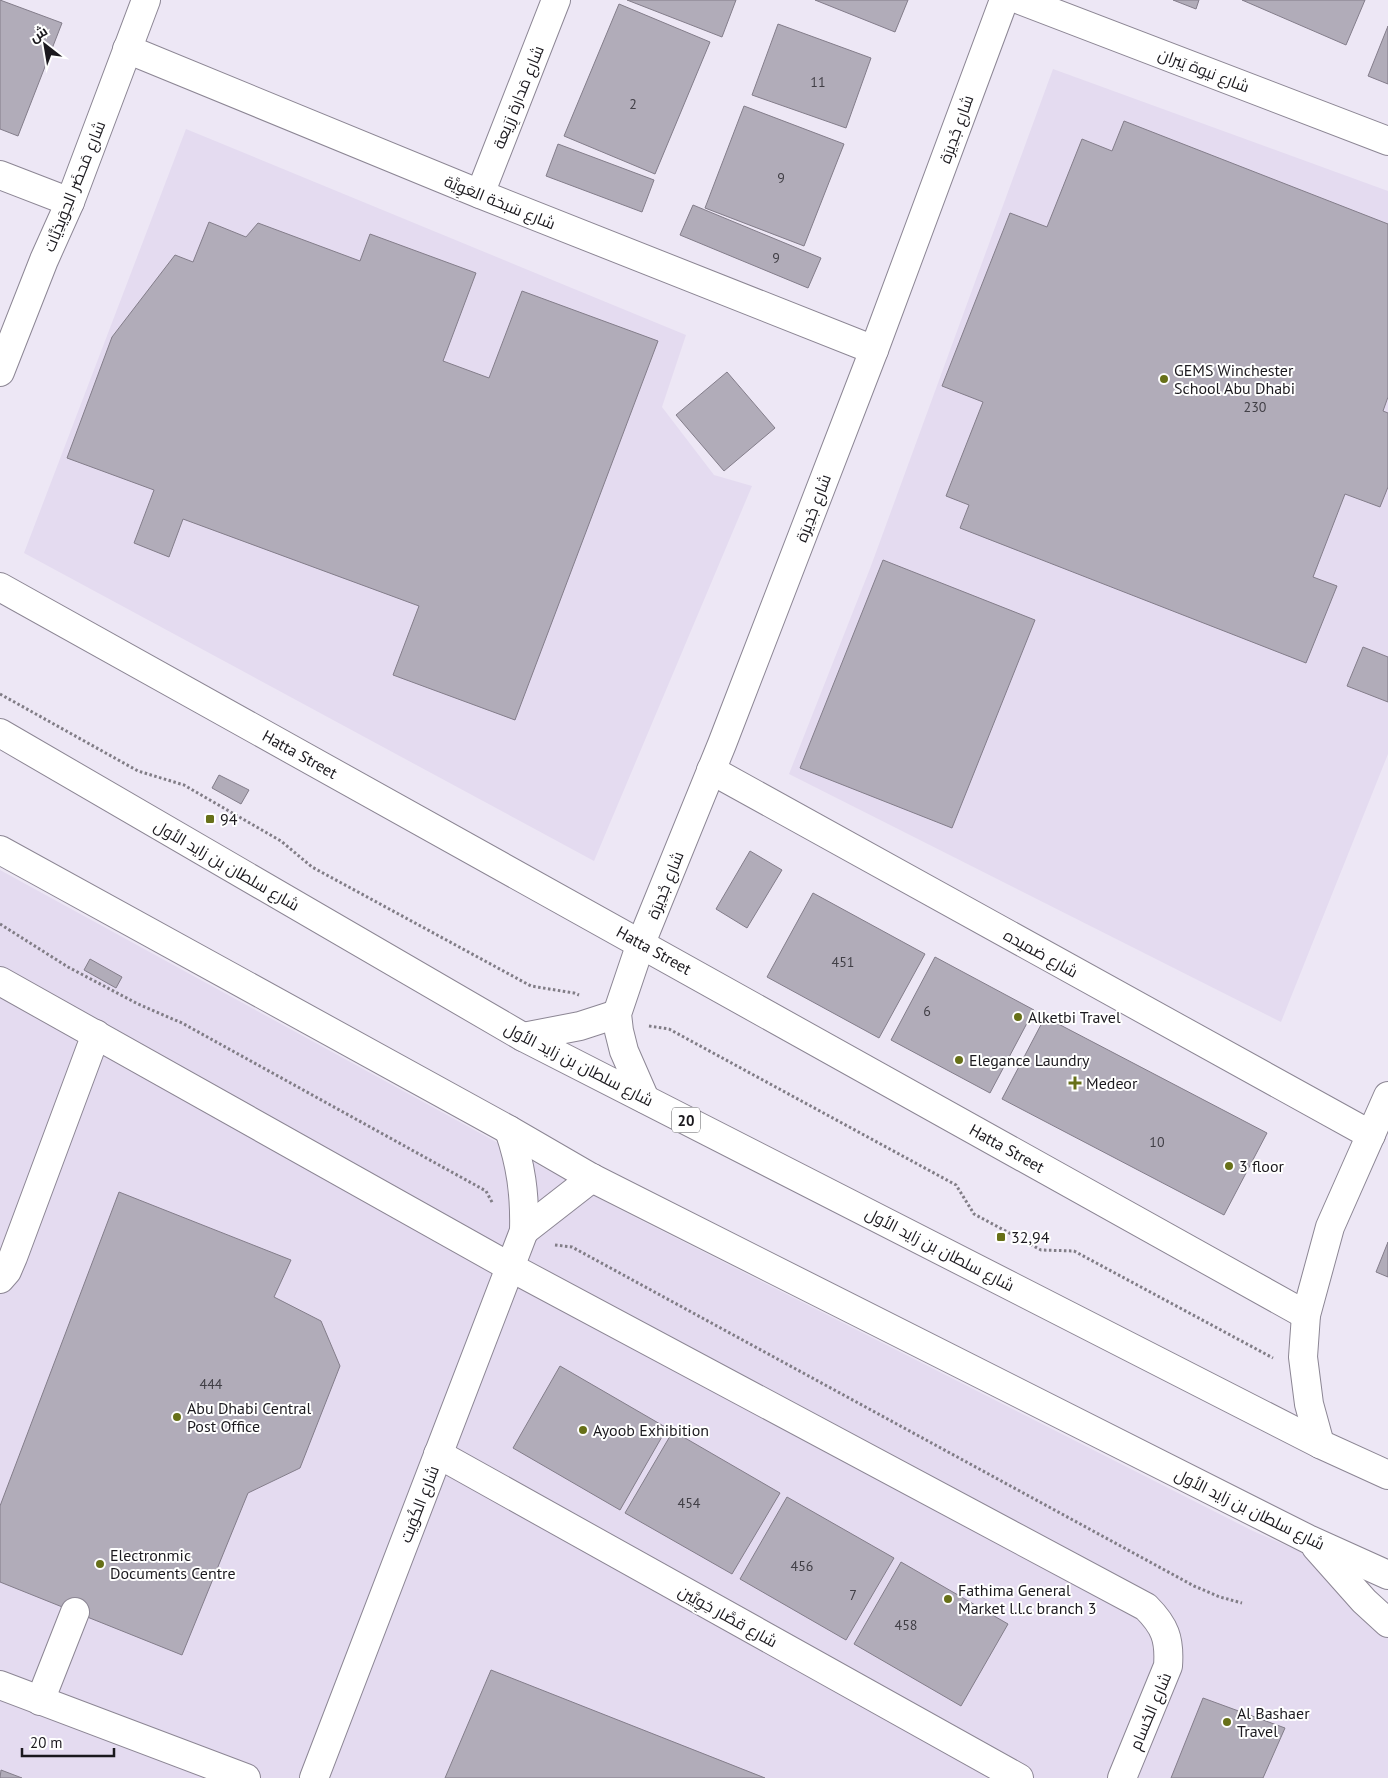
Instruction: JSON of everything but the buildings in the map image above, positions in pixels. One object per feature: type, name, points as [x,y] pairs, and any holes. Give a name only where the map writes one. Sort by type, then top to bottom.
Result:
[{"type":"street","name":"شارع مَحضَر الحِوَيذِيَّات","points":[[0,372],[44,260],[70,202],[146,0]]},
{"type":"street","name":"شارع مَدارة زِرَيعة","points":[[480,194],[556,0]]},
{"type":"street","name":"شارع جْدِيرَة","points":[[645,1099],[624,1051],[617,1014],[641,943],[711,770],[874,350],[1004,0]]},
{"type":"street","name":"شارع نيوة يَبران","points":[[1020,0],[1388,141]]},
{"type":"street","name":"شارع سَبخة العَوِيَّة","points":[[127,49],[480,194],[874,350]]},
{"type":"street","points":[[0,175],[70,202]]},
{"type":"street","name":"Hatta Street","points":[[0,587],[1306,1315]]},
{"type":"street","name":"شارع سلطان بن زايد الأول","points":[[0,733],[523,1037],[1320,1444],[1380,1469]]},
{"type":"street","name":"شارع ضميده","points":[[711,770],[1371,1135]]},
{"type":"street","name":"شارع سلطان بن زايد الأول","points":[[0,850],[509,1130],[592,1178],[1308,1539],[1388,1575]]},
{"type":"street","points":[[0,980],[510,1267]]},
{"type":"street","points":[[523,1037],[580,1026],[617,1014]]},
{"type":"street","points":[[0,1279],[7,1271],[13,1257],[96,1034]]},
{"type":"street","points":[[1320,1444],[1309,1404],[1303,1357],[1306,1315],[1330,1226],[1388,1096]]},
{"type":"street","name":"شارع الكُوَيت","points":[[314,1778],[524,1230],[523,1180],[509,1130]]},
{"type":"street","points":[[524,1230],[592,1178]]},
{"type":"street","name":"شارع الحُسام","points":[[510,1267],[1146,1607],[1158,1619],[1166,1634],[1169,1650],[1168,1666],[1157,1697],[1122,1778]]},
{"type":"street","name":"شارع قصَّار خِوِيَّين","points":[[438,1454],[1019,1778]]},
{"type":"street","points":[[1308,1539],[1364,1601],[1388,1623]]},
{"type":"street","points":[[40,1701],[75,1612]]},
{"type":"street","points":[[1,1688],[246,1778]]},
{"type":"path","points":[[0,694],[138,770],[184,785],[281,842],[312,867],[531,986],[574,993],[582,997]]},
{"type":"path","points":[[0,924],[68,967],[138,1004],[182,1023],[486,1191],[497,1211]]},
{"type":"path","points":[[646,1025],[669,1029],[956,1186],[974,1214],[1041,1250],[1074,1251],[1280,1362]]},
{"type":"path","points":[[549,1244],[572,1247],[1194,1586],[1242,1603]]},
{"type":"shaded area","name":"GEMS Winchester School Abu Dhabi","points":[[1053,69],[1388,191],[1388,754],[1281,1022],[789,774],[871,566]]},
{"type":"shaded area","points":[[186,129],[686,335],[662,407],[714,475],[752,486],[594,861],[24,553]]},
{"type":"shaded area","points":[[0,870],[615,1207],[1253,1531],[1315,1558],[1388,1636],[1388,1778],[0,1778]]},
{"type":"place","name":"GEMS Winchester School Abu Dhabi","points":[[1164,379]]},
{"type":"place","name":"94","points":[[210,819]]},
{"type":"place","name":"Alketbi Travel","points":[[1018,1017]]},
{"type":"place","name":"Elegance Laundry","points":[[959,1060]]},
{"type":"place","name":"Medeor","points":[[1075,1083]]},
{"type":"place","name":"3 floor","points":[[1229,1166]]},
{"type":"place","name":"32,94","points":[[1001,1237]]},
{"type":"place","name":"Abu Dhabi Central Post Office","points":[[177,1417]]},
{"type":"place","name":"Ayoob Exhibition","points":[[583,1430]]},
{"type":"place","name":"Electronmic Documents Centre","points":[[100,1564]]},
{"type":"place","name":"Fathima General Market l.l.c branch 3","points":[[948,1599]]},
{"type":"place","name":"Al Bashaer Travel","points":[[1227,1722]]}]
